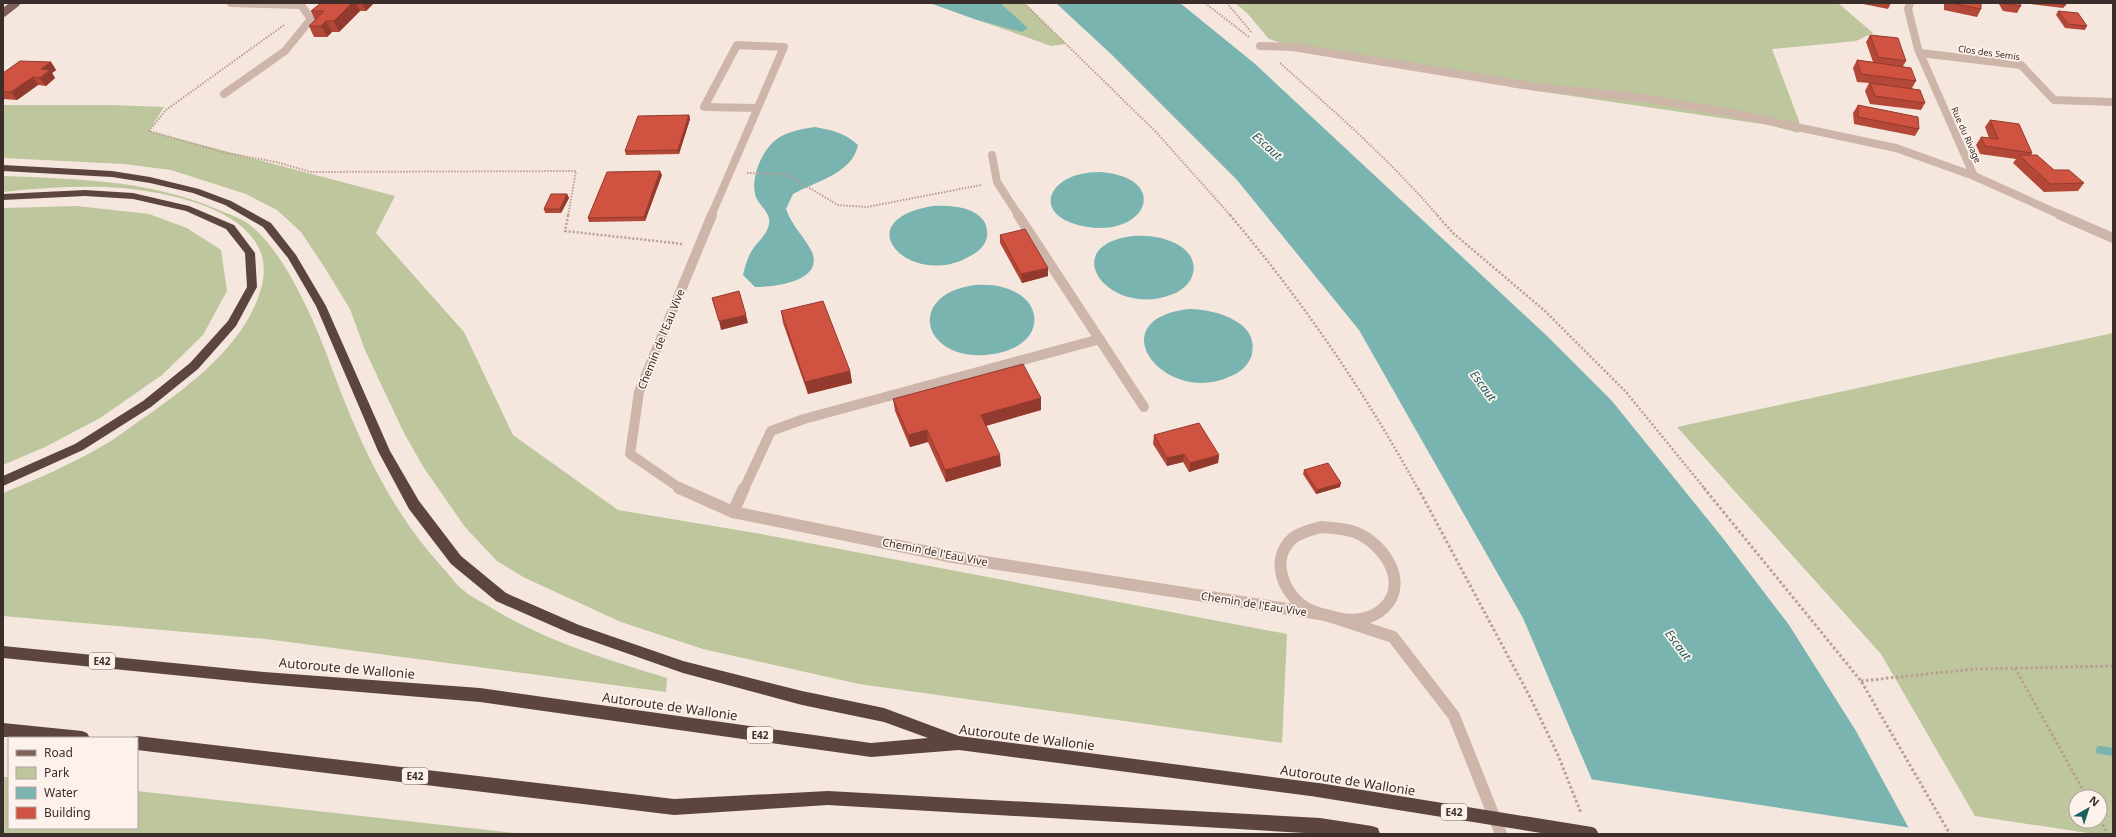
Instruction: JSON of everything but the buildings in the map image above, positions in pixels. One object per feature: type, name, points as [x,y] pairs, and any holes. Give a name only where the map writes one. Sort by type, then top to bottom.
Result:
[{"type":"highway","points":[[3,168],[112,174],[150,180],[196,191],[228,203],[267,225],[292,257],[321,306],[384,451],[414,505],[456,560],[501,597],[574,629],[683,667],[802,698],[884,715],[959,743]]},
{"type":"highway","points":[[3,197],[85,193],[133,196],[189,209],[230,228],[250,253],[252,287],[232,323],[194,366],[147,404],[79,447],[3,481]]},
{"type":"highway","name":"Autoroute de Wallonie","points":[[3,652],[264,678],[480,695],[871,750],[959,743],[1318,790],[1591,834]]},
{"type":"highway","points":[[3,730],[72,737]]},
{"type":"highway","name":"E42","points":[[138,744],[674,807],[828,798],[1320,826],[1372,834]]},
{"type":"main road","points":[[3,13],[16,3]]},
{"type":"street","points":[[224,94],[285,51],[310,19],[301,5],[231,3]]},
{"type":"street","name":"Rue du Rivage","points":[[1910,3],[1908,8],[1920,53],[1974,176],[2113,238]]},
{"type":"street","name":"Chemin de l'Eau Vive","points":[[757,108],[704,107],[737,45],[784,46],[698,246],[639,392],[630,454],[678,488],[733,512],[953,556],[1326,615],[1394,637],[1454,716],[1502,834]]},
{"type":"street","points":[[1260,46],[1293,47],[1536,87],[1644,98],[1731,113],[1896,148],[1974,176]]},
{"type":"street","name":"Clos des Semis","points":[[1920,53],[2021,65],[2054,100],[2113,102]]},
{"type":"street","points":[[992,155],[998,182],[1144,407]]},
{"type":"street","points":[[733,512],[771,431],[804,419],[1100,339]]},
{"type":"street","points":[[1321,527],[1340,528],[1358,533],[1374,543],[1387,556],[1395,570],[1396,586],[1391,600],[1380,612],[1363,619],[1344,620],[1326,615],[1306,608],[1292,596],[1282,581],[1279,566],[1282,552],[1291,540],[1304,531],[1321,527]]},
{"type":"path","points":[[1024,3],[1085,60],[1161,137],[1231,216],[1318,331],[1393,444],[1471,588],[1559,758],[1568,776],[1584,819]]},
{"type":"path","points":[[1206,3],[1237,28]]},
{"type":"path","points":[[1226,3],[1243,21],[1260,46]]},
{"type":"path","points":[[306,11],[295,16],[166,110],[149,131],[226,153],[276,162],[311,172],[576,171],[565,231],[698,246]]},
{"type":"path","points":[[1277,60],[1346,122],[1412,186],[1453,233],[1545,311],[1626,392],[1861,681],[1950,834]]},
{"type":"path","points":[[747,173],[786,174],[838,205],[850,208],[867,207],[998,182]]},
{"type":"path","points":[[1861,681],[1974,669],[2113,666]]},
{"type":"path","points":[[2015,668],[2083,789]]},
{"type":"green space","points":[[930,3],[1024,3],[1066,44],[1051,46]]},
{"type":"green space","points":[[1235,3],[1838,3],[1873,33],[1856,41],[1772,49],[1799,121],[1799,133],[1769,125],[1510,87],[1512,80],[1289,46],[1269,39],[1247,13]]},
{"type":"green space","points":[[3,105],[111,105],[164,107],[149,131],[395,196],[376,233],[464,332],[513,435],[618,510],[761,534],[1287,634],[1282,743],[859,684],[703,649],[621,622],[525,578],[497,561],[465,527],[424,468],[404,433],[365,350],[350,309],[301,232],[277,210],[246,194],[171,170],[124,164],[3,158]]},
{"type":"green space","points":[[3,176],[87,180],[142,187],[195,201],[236,217],[250,225],[264,238],[276,254],[289,273],[300,294],[319,336],[366,451],[392,500],[424,546],[460,588],[466,593],[532,630],[621,664],[667,678],[666,692],[266,639],[3,616],[3,493],[67,465],[109,442],[178,393],[214,362],[244,326],[255,306],[262,285],[263,259],[252,237],[234,221],[210,208],[182,199],[154,192],[105,187],[28,189],[3,192]]},
{"type":"green space","points":[[77,206],[149,214],[187,228],[221,250],[227,291],[203,335],[162,375],[100,418],[45,447],[3,465],[3,208]]},
{"type":"green space","points":[[2113,333],[2113,834],[2094,834],[1975,816],[1881,654],[1677,427]]},
{"type":"green space","points":[[3,777],[8,777],[8,829],[138,829],[138,791],[524,834],[3,834]]},
{"type":"water","points":[[930,3],[1000,3],[1028,28],[1022,32],[977,20]]},
{"type":"water","name":"Escaut","points":[[1056,3],[1180,3],[1254,63],[1547,336],[1612,401],[1722,537],[1789,625],[1856,731],[1912,834],[1615,834],[1523,618],[1359,330],[1237,180],[1111,54]]},
{"type":"water","points":[[815,127],[838,133],[858,145],[849,163],[832,176],[793,194],[786,209],[792,222],[812,252],[814,262],[811,270],[795,281],[773,286],[755,287],[743,275],[746,263],[753,248],[766,232],[769,224],[768,216],[755,194],[754,187],[756,172],[762,156],[781,136],[791,132]]},
{"type":"water","points":[[1101,172],[1123,176],[1137,184],[1143,194],[1143,205],[1137,215],[1125,223],[1109,227],[1088,227],[1069,222],[1057,214],[1051,205],[1051,196],[1057,187],[1067,179],[1082,174]]},
{"type":"water","points":[[933,206],[957,207],[966,209],[980,216],[985,222],[987,230],[986,241],[981,248],[972,255],[950,264],[928,265],[910,260],[896,250],[890,238],[892,225],[906,214]]},
{"type":"water","points":[[1133,236],[1151,236],[1163,239],[1175,243],[1187,252],[1194,265],[1191,279],[1187,285],[1173,294],[1150,299],[1129,297],[1112,290],[1100,278],[1094,266],[1097,253],[1109,242]]},
{"type":"water","points":[[975,285],[999,286],[1017,293],[1029,303],[1034,316],[1033,329],[1024,341],[1009,350],[986,355],[964,354],[947,347],[936,337],[930,325],[931,312],[938,300],[953,291]]},
{"type":"water","points":[[1189,309],[1210,311],[1232,319],[1242,325],[1249,333],[1253,343],[1252,354],[1249,362],[1229,377],[1205,383],[1182,380],[1163,371],[1150,358],[1144,343],[1148,328],[1162,316]]},
{"type":"pier","points":[[1589,779],[1912,828],[1914,834],[1613,834]]},
{"type":"waterway","points":[[2100,750],[2113,752]]}]
